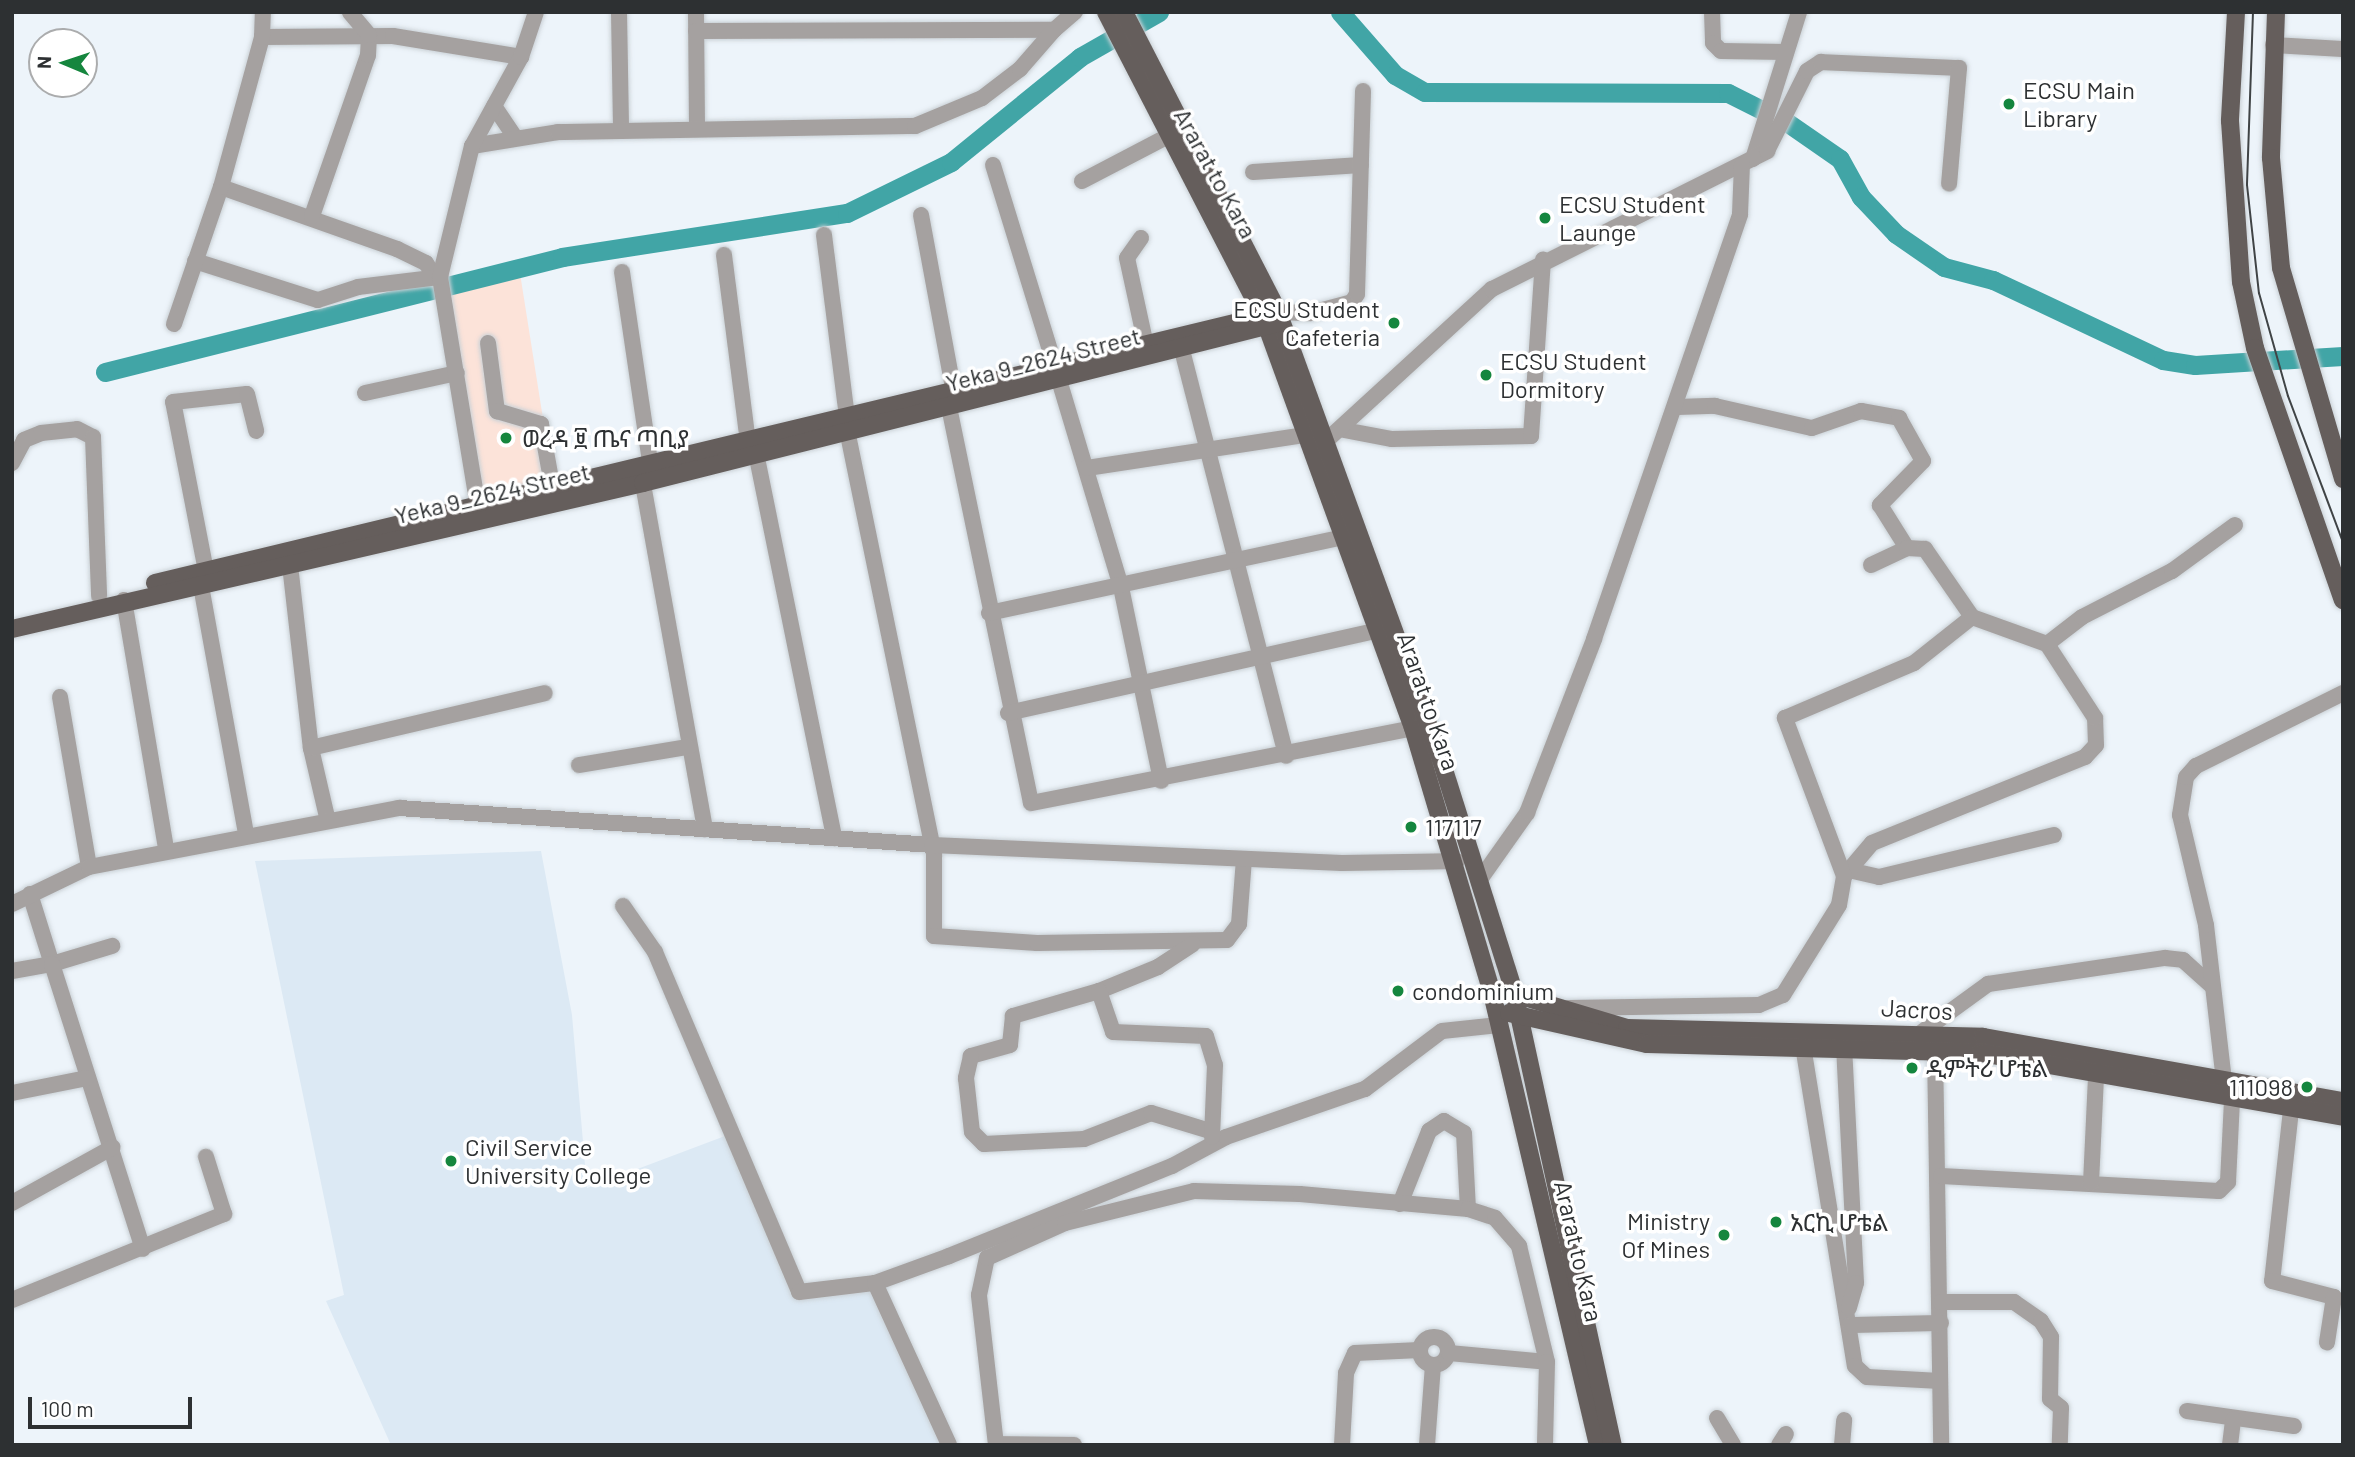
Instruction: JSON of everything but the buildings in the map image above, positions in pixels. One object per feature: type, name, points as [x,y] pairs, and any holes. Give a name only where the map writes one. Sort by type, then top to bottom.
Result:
[{"type":"main road","name":"Ararat to Kara","points":[[1124,12],[1128,40],[1168,136],[1219,209]]},
{"type":"main road","points":[[2236,12],[2233,198],[2255,348],[2343,600]]},
{"type":"main road","points":[[2276,12],[2273,45],[2275,214],[2298,338],[2343,479]]},
{"type":"main road","name":"Ararat to Kara","points":[[1106,13],[1128,40],[1277,318],[1327,440],[1387,628],[1481,878],[1514,992],[1613,1445]]},
{"type":"main road","name":"Ararat to Kara","points":[[1277,318],[1306,435],[1345,537],[1387,628],[1413,728],[1457,861],[1491,989],[1598,1445]]},
{"type":"main road","name":"Yeka 9_2624 Street","points":[[12,618],[99,596],[290,565],[847,423],[952,400],[1057,373],[1146,345],[1221,333],[1277,318]]},
{"type":"main road","name":"Yeka 9_2624 Street","points":[[1057,373],[1182,350],[1221,333]]},
{"type":"main road","name":"Yeka 9_2624 Street","points":[[12,629],[478,507],[553,490],[647,475]]},
{"type":"main road","name":"Jacros","points":[[1491,989],[1514,992],[1568,1008],[1606,1024],[1657,1030],[1922,1032],[2096,1075],[2343,1117]]},
{"type":"main road","name":"Jacros","points":[[1498,1018],[1517,1014],[1621,1042],[1935,1049],[1982,1045],[2343,1101]]},
{"type":"street","points":[[174,324],[221,187],[262,37],[263,12]]},
{"type":"street","points":[[312,216],[368,55],[369,35],[350,12]]},
{"type":"street","points":[[478,507],[439,280],[472,146],[521,57],[536,12]]},
{"type":"street","points":[[619,12],[621,131]]},
{"type":"street","points":[[696,12],[697,129]]},
{"type":"street","points":[[472,146],[515,137],[621,131],[923,125],[982,98],[1020,69],[1054,30],[1075,12]]},
{"type":"street","points":[[1712,12],[1716,49],[1786,52]]},
{"type":"street","points":[[1481,878],[1527,813],[1677,407],[1740,214],[1747,162],[1800,12]]},
{"type":"street","points":[[696,31],[1054,30]]},
{"type":"street","points":[[262,37],[369,35],[521,57]]},
{"type":"street","points":[[2273,45],[2343,49]]},
{"type":"street","points":[[1327,440],[1343,430],[1481,297],[1544,259],[1747,162],[1774,143],[1807,71],[1821,62],[1959,68],[1949,184]]},
{"type":"street","points":[[1277,318],[1352,302],[1357,294],[1363,91]]},
{"type":"street","points":[[494,106],[515,137]]},
{"type":"street","points":[[1082,181],[1168,136]]},
{"type":"street","points":[[993,165],[1121,587],[1144,686],[1161,781]]},
{"type":"street","points":[[1253,172],[1361,165]]},
{"type":"street","points":[[221,187],[312,216],[418,258],[439,280]]},
{"type":"street","points":[[921,215],[989,613],[1008,713],[1031,803],[1161,781],[1413,728]]},
{"type":"street","points":[[824,235],[847,423],[932,845],[937,938],[1193,944],[1235,936],[1244,859]]},
{"type":"street","points":[[1141,238],[1127,258],[1146,345]]},
{"type":"street","points":[[724,255],[752,447],[834,838]]},
{"type":"street","points":[[1343,430],[1392,439],[1531,436],[1544,259]]},
{"type":"street","points":[[195,261],[318,300],[439,280]]},
{"type":"street","points":[[622,272],[647,475],[688,747],[705,829]]},
{"type":"street","points":[[488,343],[497,411],[541,424],[553,490]]},
{"type":"street","points":[[1182,350],[1286,756]]},
{"type":"street","points":[[365,393],[457,373]]},
{"type":"street","points":[[246,834],[173,402],[247,394],[256,431]]},
{"type":"street","points":[[1677,407],[1715,406],[1812,428],[1861,411],[1899,418],[1923,461],[1880,505],[1907,548]]},
{"type":"street","points":[[12,463],[18,436],[77,429],[93,436],[99,596]]},
{"type":"street","points":[[1087,468],[1306,435]]},
{"type":"street","points":[[2047,644],[2082,617],[2172,571],[2235,525]]},
{"type":"street","points":[[989,613],[1121,587],[1345,537]]},
{"type":"street","points":[[1568,1008],[1772,1002],[1827,926],[1849,873],[1871,843],[2085,757],[2096,745],[2095,718],[2047,644],[1972,617],[1925,549],[1907,548],[1871,565]]},
{"type":"street","points":[[290,565],[311,748],[327,817]]},
{"type":"street","points":[[124,600],[166,848]]},
{"type":"street","points":[[1849,873],[1785,718],[1914,663],[1972,617]]},
{"type":"street","points":[[1008,713],[1261,660],[1387,628]]},
{"type":"street","points":[[311,748],[545,693]]},
{"type":"street","points":[[2224,1081],[2206,925],[2180,815],[2186,777],[2196,766],[2343,693]]},
{"type":"street","points":[[60,697],[89,867]]},
{"type":"street","points":[[579,765],[688,747]]},
{"type":"street","points":[[143,1249],[113,1147],[87,1078],[52,964],[17,897],[89,867],[166,848],[327,817],[400,808],[932,845],[1244,859],[1457,861]]},
{"type":"street","points":[[1849,873],[1880,877],[2054,835]]},
{"type":"street","points":[[623,906],[655,952],[799,1292],[875,1283],[1099,1196],[1212,1137],[1365,1089],[1442,1031],[1498,1018]]},
{"type":"street","points":[[1193,944],[1158,967],[1099,991],[1013,1016],[1010,1045],[971,1056],[966,1079],[976,1141],[1010,1147],[1072,1140],[1151,1113],[1212,1137]]},
{"type":"street","points":[[12,971],[52,964],[112,946]]},
{"type":"street","points":[[1922,1032],[1988,984],[2165,958],[2183,960],[2212,986]]},
{"type":"street","points":[[1099,991],[1113,1032],[1206,1037],[1214,1065],[1212,1137]]},
{"type":"street","points":[[1844,1045],[1856,1283],[1849,1317]]},
{"type":"street","points":[[1803,1046],[1859,1373],[1940,1381]]},
{"type":"street","points":[[1935,1049],[1941,1176],[1940,1443]]},
{"type":"street","points":[[2091,1183],[2096,1075]]},
{"type":"street","points":[[12,1093],[87,1078]]},
{"type":"street","points":[[1941,1176],[2225,1189],[2232,1100]]},
{"type":"street","points":[[2291,1110],[2272,1281],[2338,1296],[2327,1342]]},
{"type":"street","points":[[1400,1204],[1429,1131],[1444,1121],[1464,1133],[1468,1209]]},
{"type":"street","points":[[12,1203],[113,1147]]},
{"type":"street","points":[[12,1300],[224,1214],[206,1157]]},
{"type":"street","points":[[1074,1445],[996,1444],[979,1295],[980,1273],[997,1251],[1065,1223],[1166,1195],[1287,1194],[1468,1209],[1495,1218],[1519,1247],[1547,1362],[1545,1445]]},
{"type":"street","points":[[1829,1199],[1851,1196]]},
{"type":"street","points":[[875,1283],[949,1445]]},
{"type":"street","points":[[1941,1302],[2014,1302],[2041,1321],[2051,1337],[2050,1399],[2061,1408],[2060,1445]]},
{"type":"street","points":[[1849,1317],[1941,1323]]},
{"type":"street","points":[[1342,1445],[1346,1373],[1355,1353],[1420,1350],[1436,1337],[1449,1353]]},
{"type":"street","points":[[1420,1350],[1433,1366],[1427,1445]]},
{"type":"street","points":[[1433,1366],[1449,1353],[1547,1362]]},
{"type":"street","points":[[2187,1411],[2294,1426]]},
{"type":"street","points":[[1717,1418],[1733,1445]]},
{"type":"street","points":[[2230,1445],[2233,1419]]},
{"type":"street","points":[[1842,1445],[1844,1420]]},
{"type":"shaded area","name":"ወረዳ ፱ ጤና ጣቢያ","points":[[519,267],[554,490],[475,503],[440,280]]},
{"type":"shaded area","name":"Civil Service University College","points":[[541,851],[572,1015],[587,1188],[733,1133],[800,1288],[880,1277],[941,1445],[391,1445],[326,1301],[344,1295],[255,861]]},
{"type":"waterway","points":[[105,372],[562,257],[847,213],[951,162],[1080,57],[1159,12]]},
{"type":"waterway","points":[[1340,12],[1395,75],[1425,92],[1728,93],[1788,123],[1840,159],[1861,197],[1896,234],[1944,267],[1993,280],[2163,360],[2195,365],[2343,356]]},
{"type":"tram line","points":[[2253,12],[2247,185],[2259,293],[2288,396],[2343,542]]},
{"type":"place","name":"ECSU Main Library","points":[[2009,104]]},
{"type":"place","name":"ECSU Student Launge","points":[[1545,218]]},
{"type":"place","name":"ECSU Student Cafeteria","points":[[1394,323]]},
{"type":"place","name":"ECSU Student Dormitory","points":[[1486,375]]},
{"type":"place","name":"ወረዳ ፱ ጤና ጣቢያ","points":[[506,438]]},
{"type":"place","name":"117117","points":[[1411,827]]},
{"type":"place","name":"condominium","points":[[1398,991]]},
{"type":"place","name":"ዲምትሪ ሆቴል","points":[[1912,1068]]},
{"type":"place","name":"111098","points":[[2307,1087]]},
{"type":"place","name":"Civil Service University College","points":[[451,1161]]},
{"type":"place","name":"አርኪ ሆቴል","points":[[1776,1222]]},
{"type":"place","name":"Ministry Of Mines","points":[[1724,1235]]}]
